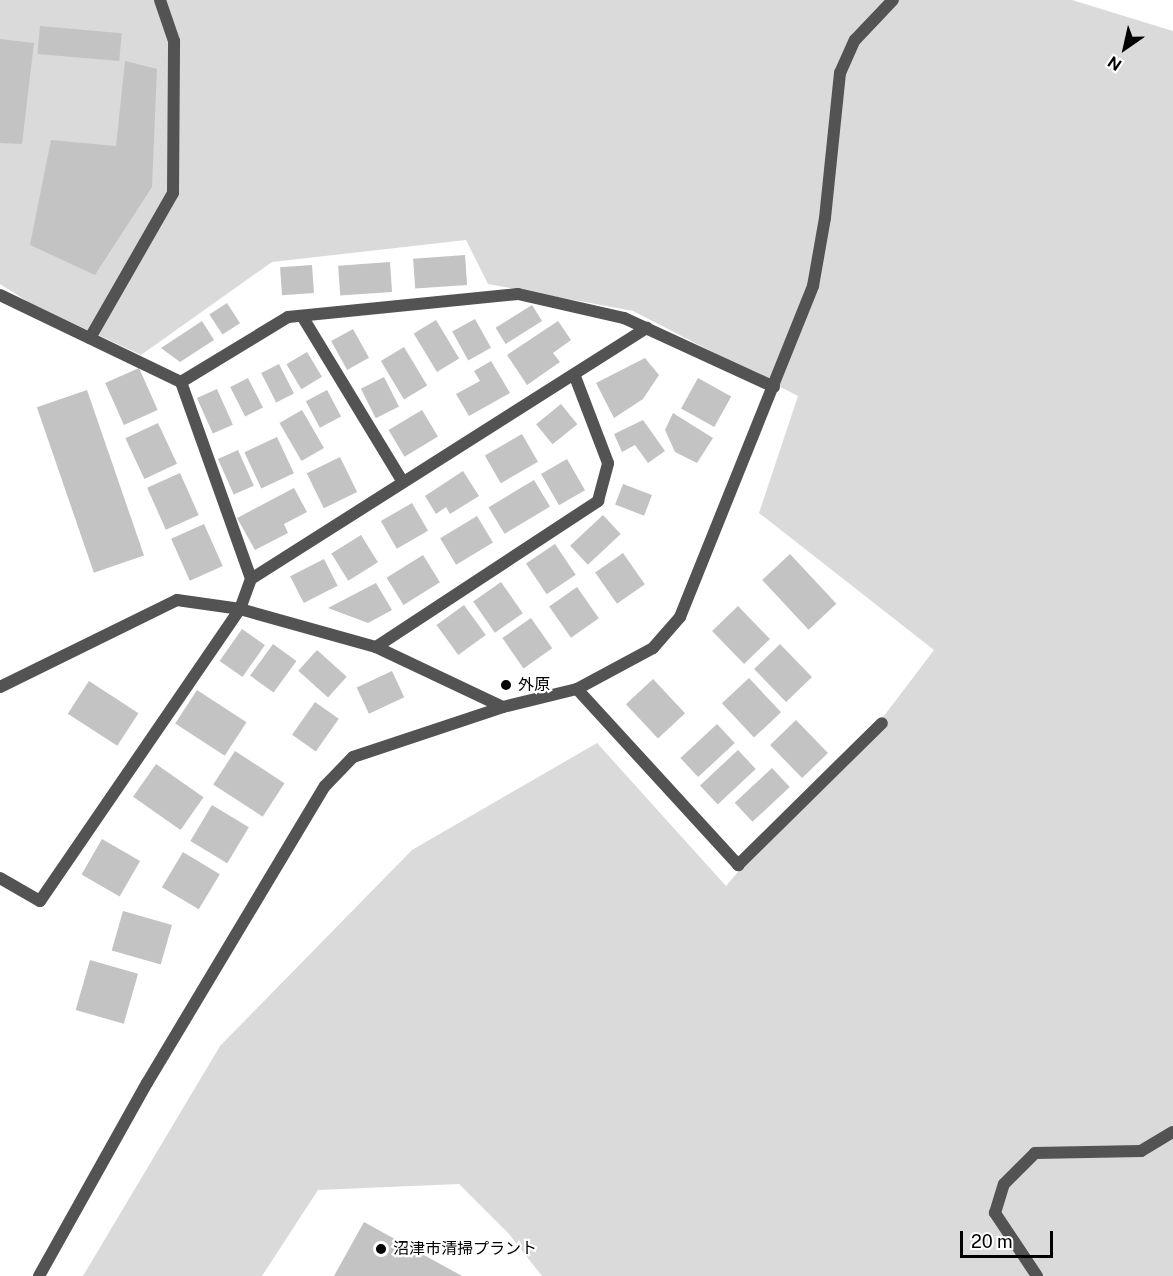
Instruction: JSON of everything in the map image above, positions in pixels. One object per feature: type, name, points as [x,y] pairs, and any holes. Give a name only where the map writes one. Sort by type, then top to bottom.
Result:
[{"type":"street","points":[[90,338],[173,193],[174,41],[160,0]]},
{"type":"street","points":[[39,1276],[147,1083],[325,786],[353,757],[503,707],[577,689],[653,648],[680,617],[813,286],[825,218],[840,73],[855,40],[893,0]]},
{"type":"street","points":[[181,382],[288,317],[518,294],[624,318],[774,387]]},
{"type":"street","points":[[0,295],[181,382],[251,579]]},
{"type":"street","points":[[302,316],[403,482]]},
{"type":"street","points":[[0,878],[40,901],[240,609],[251,579],[647,328]]},
{"type":"street","points":[[376,647],[598,501],[608,463],[574,374]]},
{"type":"street","points":[[0,687],[177,600],[240,609],[376,647],[503,707]]},
{"type":"street","points":[[577,689],[738,865],[882,723]]},
{"type":"street","points":[[1037,1276],[995,1213],[1004,1184],[1035,1153],[1141,1151],[1173,1132]]},
{"type":"shaded area","points":[[0,0],[1072,0],[1173,31],[1173,1276],[542,1276],[509,1234],[459,1184],[318,1190],[262,1276],[83,1276],[220,1046],[412,850],[597,743],[726,886],[779,824],[865,741],[934,650],[759,513],[798,396],[633,311],[488,284],[466,240],[272,262],[141,355],[30,303],[0,284]]},
{"type":"building","points":[[40,26],[122,33],[119,61],[38,54]]},
{"type":"building","points":[[0,39],[34,43],[22,144],[0,143]]},
{"type":"building","points":[[125,61],[157,69],[152,187],[95,275],[30,245],[51,140],[116,146]]},
{"type":"building","points":[[465,255],[467,285],[415,289],[413,259]]},
{"type":"building","points":[[390,262],[392,292],[340,296],[338,266]]},
{"type":"building","points":[[312,265],[314,293],[282,295],[280,267]]},
{"type":"building","points":[[227,303],[240,323],[222,335],[209,314]]},
{"type":"building","points":[[532,305],[542,321],[506,344],[496,328]]},
{"type":"building","points":[[475,319],[491,348],[468,360],[452,332]]},
{"type":"building","points":[[436,320],[459,359],[437,372],[414,333]]},
{"type":"building","points":[[202,321],[214,340],[180,362],[161,348]]},
{"type":"building","points":[[558,321],[571,340],[553,353],[560,362],[527,385],[507,355]]},
{"type":"building","points":[[353,329],[369,358],[347,370],[331,341]]},
{"type":"building","points":[[404,347],[427,386],[404,399],[381,361]]},
{"type":"building","points":[[307,352],[322,377],[301,389],[286,364]]},
{"type":"building","points":[[645,358],[659,375],[643,399],[614,418],[596,383]]},
{"type":"building","points":[[491,361],[510,393],[469,416],[456,394],[480,381],[474,371]]},
{"type":"building","points":[[279,364],[294,393],[276,402],[261,373]]},
{"type":"building","points":[[139,368],[158,410],[124,425],[105,383]]},
{"type":"building","points":[[384,377],[399,406],[376,418],[361,389]]},
{"type":"building","points":[[248,378],[263,407],[245,416],[230,387]]},
{"type":"building","points":[[698,378],[731,396],[714,427],[681,409]]},
{"type":"building","points":[[217,389],[233,425],[213,434],[197,398]]},
{"type":"building","points":[[87,390],[144,555],[94,573],[37,407]]},
{"type":"building","points":[[327,390],[341,416],[320,428],[306,401]]},
{"type":"building","points":[[561,404],[577,424],[552,444],[536,424]]},
{"type":"building","points":[[302,410],[324,448],[301,461],[279,423]]},
{"type":"building","points":[[422,410],[438,437],[405,457],[389,430]]},
{"type":"building","points":[[673,413],[713,438],[697,463],[675,452],[665,430]]},
{"type":"building","points":[[643,420],[665,451],[648,463],[635,445],[622,452],[614,434]]},
{"type":"building","points":[[158,423],[177,464],[144,479],[125,438]]},
{"type":"building","points":[[522,434],[538,462],[501,483],[485,456]]},
{"type":"building","points":[[277,437],[294,473],[261,488],[244,452]]},
{"type":"building","points":[[238,450],[254,486],[234,495],[218,459]]},
{"type":"building","points":[[340,457],[357,492],[324,508],[307,473]]},
{"type":"building","points":[[567,459],[585,490],[559,505],[541,474]]},
{"type":"building","points":[[463,471],[479,496],[450,514],[446,507],[436,514],[425,496]]},
{"type":"building","points":[[180,473],[199,515],[166,530],[147,488]]},
{"type":"building","points":[[534,480],[550,507],[505,534],[489,507]]},
{"type":"building","points":[[623,484],[652,495],[644,516],[615,505]]},
{"type":"building","points":[[294,488],[307,512],[284,524],[288,533],[255,550],[237,518]]},
{"type":"building","points":[[412,503],[428,531],[397,549],[381,521]]},
{"type":"building","points":[[603,515],[621,534],[588,565],[570,546]]},
{"type":"building","points":[[477,516],[493,543],[456,565],[440,538]]},
{"type":"building","points":[[204,524],[223,566],[190,581],[171,539]]},
{"type":"building","points":[[361,535],[378,562],[348,581],[331,554]]},
{"type":"building","points":[[555,544],[576,575],[547,594],[526,564]]},
{"type":"building","points":[[623,553],[645,584],[617,604],[595,573]]},
{"type":"building","points":[[790,554],[836,604],[809,630],[762,580]]},
{"type":"building","points":[[423,555],[440,582],[403,605],[387,578]]},
{"type":"building","points":[[324,559],[338,586],[304,603],[290,576]]},
{"type":"building","points":[[501,582],[523,613],[495,633],[473,602]]},
{"type":"building","points":[[376,583],[392,610],[368,623],[328,608]]},
{"type":"building","points":[[577,587],[599,618],[571,638],[549,607]]},
{"type":"building","points":[[464,605],[486,635],[458,655],[436,625]]},
{"type":"building","points":[[738,606],[770,639],[744,664],[712,631]]},
{"type":"building","points":[[531,618],[552,648],[524,668],[502,638]]},
{"type":"building","points":[[242,629],[265,645],[243,677],[220,661]]},
{"type":"building","points":[[273,644],[296,661],[274,693],[250,676]]},
{"type":"building","points":[[780,644],[812,677],[786,702],[754,669]]},
{"type":"building","points":[[317,650],[347,677],[328,698],[298,671]]},
{"type":"building","points":[[392,671],[404,697],[369,714],[357,687]]},
{"type":"building","points":[[749,678],[781,712],[754,738],[722,703]]},
{"type":"building","points":[[653,679],[685,713],[658,739],[626,704]]},
{"type":"building","points":[[89,681],[138,713],[117,746],[68,714]]},
{"type":"building","points":[[197,690],[246,722],[225,756],[175,724]]},
{"type":"building","points":[[315,702],[339,719],[316,751],[292,735]]},
{"type":"building","points":[[796,720],[828,753],[802,778],[770,745]]},
{"type":"building","points":[[717,724],[735,743],[698,777],[680,758]]},
{"type":"building","points":[[738,750],[756,769],[718,804],[700,785]]},
{"type":"building","points":[[235,751],[284,783],[263,817],[213,785]]},
{"type":"building","points":[[156,764],[204,797],[181,830],[133,797]]},
{"type":"building","points":[[772,768],[790,787],[752,822],[735,803]]},
{"type":"building","points":[[212,805],[249,827],[227,863],[190,841]]},
{"type":"building","points":[[102,839],[140,861],[120,897],[82,875]]},
{"type":"building","points":[[183,852],[220,874],[199,909],[162,887]]},
{"type":"building","points":[[123,911],[172,925],[161,964],[112,950]]},
{"type":"building","points":[[90,960],[138,974],[124,1024],[76,1010]]},
{"type":"building","name":"沼津市清掃プラント","points":[[364,1222],[462,1276],[334,1276]]},
{"type":"place","name":"外原","points":[[506,685]]},
{"type":"place","name":"沼津市清掃プラント","points":[[381,1249]]}]
